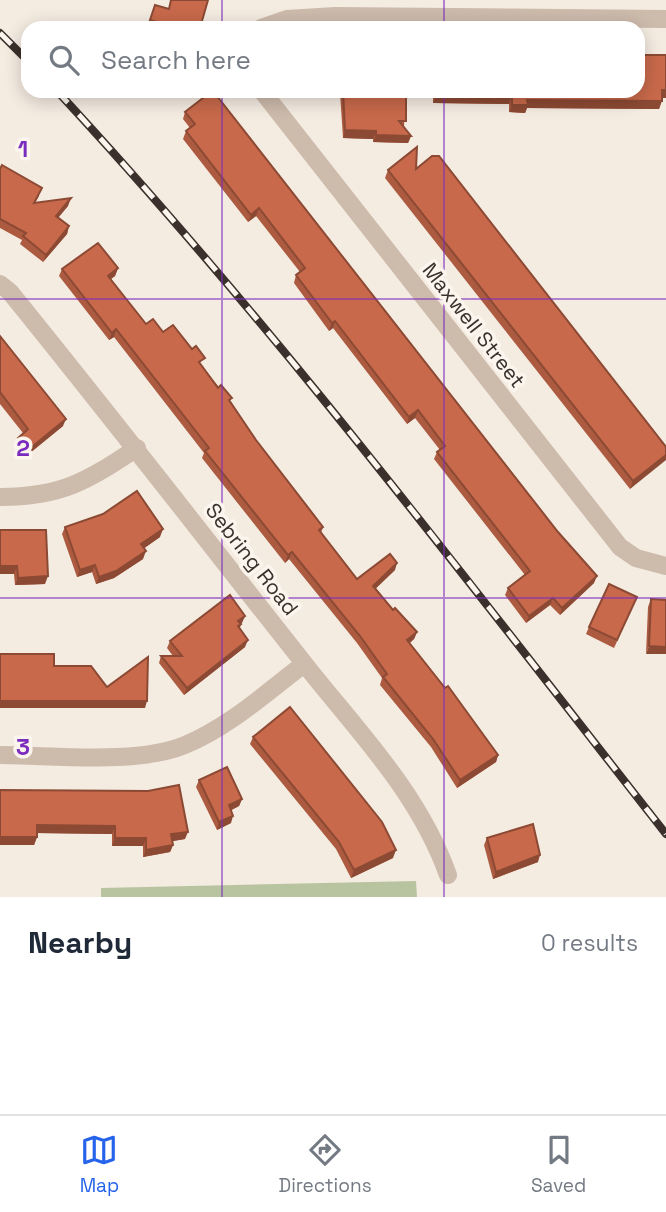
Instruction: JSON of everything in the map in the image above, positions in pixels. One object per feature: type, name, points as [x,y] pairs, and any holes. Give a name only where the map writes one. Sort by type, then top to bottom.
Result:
[{"type":"street","points":[[281,21],[335,16],[666,19]]},
{"type":"street","name":"Maxwell Street","points":[[267,98],[608,532],[636,558],[666,566]]},
{"type":"street","name":"Sebring Road","points":[[0,284],[10,292],[137,448],[304,664],[384,760],[417,807],[436,841],[448,875]]},
{"type":"street","points":[[0,497],[55,493],[91,478],[137,448]]},
{"type":"street","points":[[0,755],[155,754],[186,745],[221,726],[304,664]]},
{"type":"green space","points":[[416,881],[417,897],[101,897],[101,888]]},
{"type":"building","points":[[171,0],[208,0],[202,21],[150,20],[155,5],[169,9]]},
{"type":"building","points":[[645,55],[666,55],[666,90],[662,90],[662,101],[527,100],[528,105],[512,105],[512,98],[645,98]]},
{"type":"building","points":[[203,98],[218,98],[558,532],[597,576],[562,608],[553,598],[529,616],[508,588],[530,571],[437,452],[445,446],[418,410],[409,417],[335,321],[332,323],[296,275],[305,268],[259,208],[251,215],[186,131],[195,124],[185,112]]},
{"type":"building","points":[[343,98],[406,98],[406,121],[399,121],[411,136],[376,135],[376,131],[345,130]]},
{"type":"building","points":[[417,147],[416,169],[432,156],[439,156],[666,447],[666,455],[633,481],[388,170]]},
{"type":"building","points":[[2,165],[42,188],[34,203],[71,198],[56,216],[69,226],[46,255],[23,236],[26,233],[0,219]]},
{"type":"building","points":[[98,243],[118,268],[108,276],[146,324],[153,319],[163,332],[173,325],[192,349],[196,346],[205,358],[199,362],[218,388],[221,385],[232,398],[229,400],[256,440],[323,527],[319,530],[357,579],[390,554],[397,563],[373,586],[393,610],[395,608],[417,632],[407,640],[445,688],[448,686],[498,755],[460,780],[433,739],[383,677],[387,674],[360,636],[292,552],[288,555],[205,451],[209,448],[116,329],[112,333],[62,269]]},
{"type":"building","points":[[0,336],[66,419],[28,450],[18,438],[28,429],[0,392]]},
{"type":"building","points":[[137,491],[163,529],[141,544],[146,551],[116,571],[99,577],[95,565],[80,570],[65,527],[103,514]]},
{"type":"building","points":[[0,530],[46,530],[48,576],[18,578],[17,566],[0,566]]},
{"type":"building","points":[[609,584],[637,597],[617,640],[589,627]]},
{"type":"building","points":[[230,595],[245,616],[238,621],[241,624],[238,626],[248,640],[187,688],[161,656],[182,656],[170,641]]},
{"type":"building","points":[[651,599],[666,600],[666,647],[649,646]]},
{"type":"building","points":[[0,654],[54,654],[54,666],[91,666],[107,687],[148,657],[147,701],[0,701]]},
{"type":"building","points":[[290,707],[382,822],[396,850],[354,870],[339,842],[253,737]]},
{"type":"building","points":[[227,767],[242,799],[229,805],[233,816],[219,822],[199,780]]},
{"type":"building","points":[[179,785],[188,832],[171,834],[173,845],[146,850],[146,838],[115,838],[115,826],[37,825],[37,837],[0,837],[0,790],[148,791]]},
{"type":"building","points":[[533,824],[540,855],[496,872],[487,838]]},
{"type":"railway","points":[[0,33],[21,54]]},
{"type":"railway","points":[[63,98],[138,180],[293,363],[444,550],[666,834]]}]
